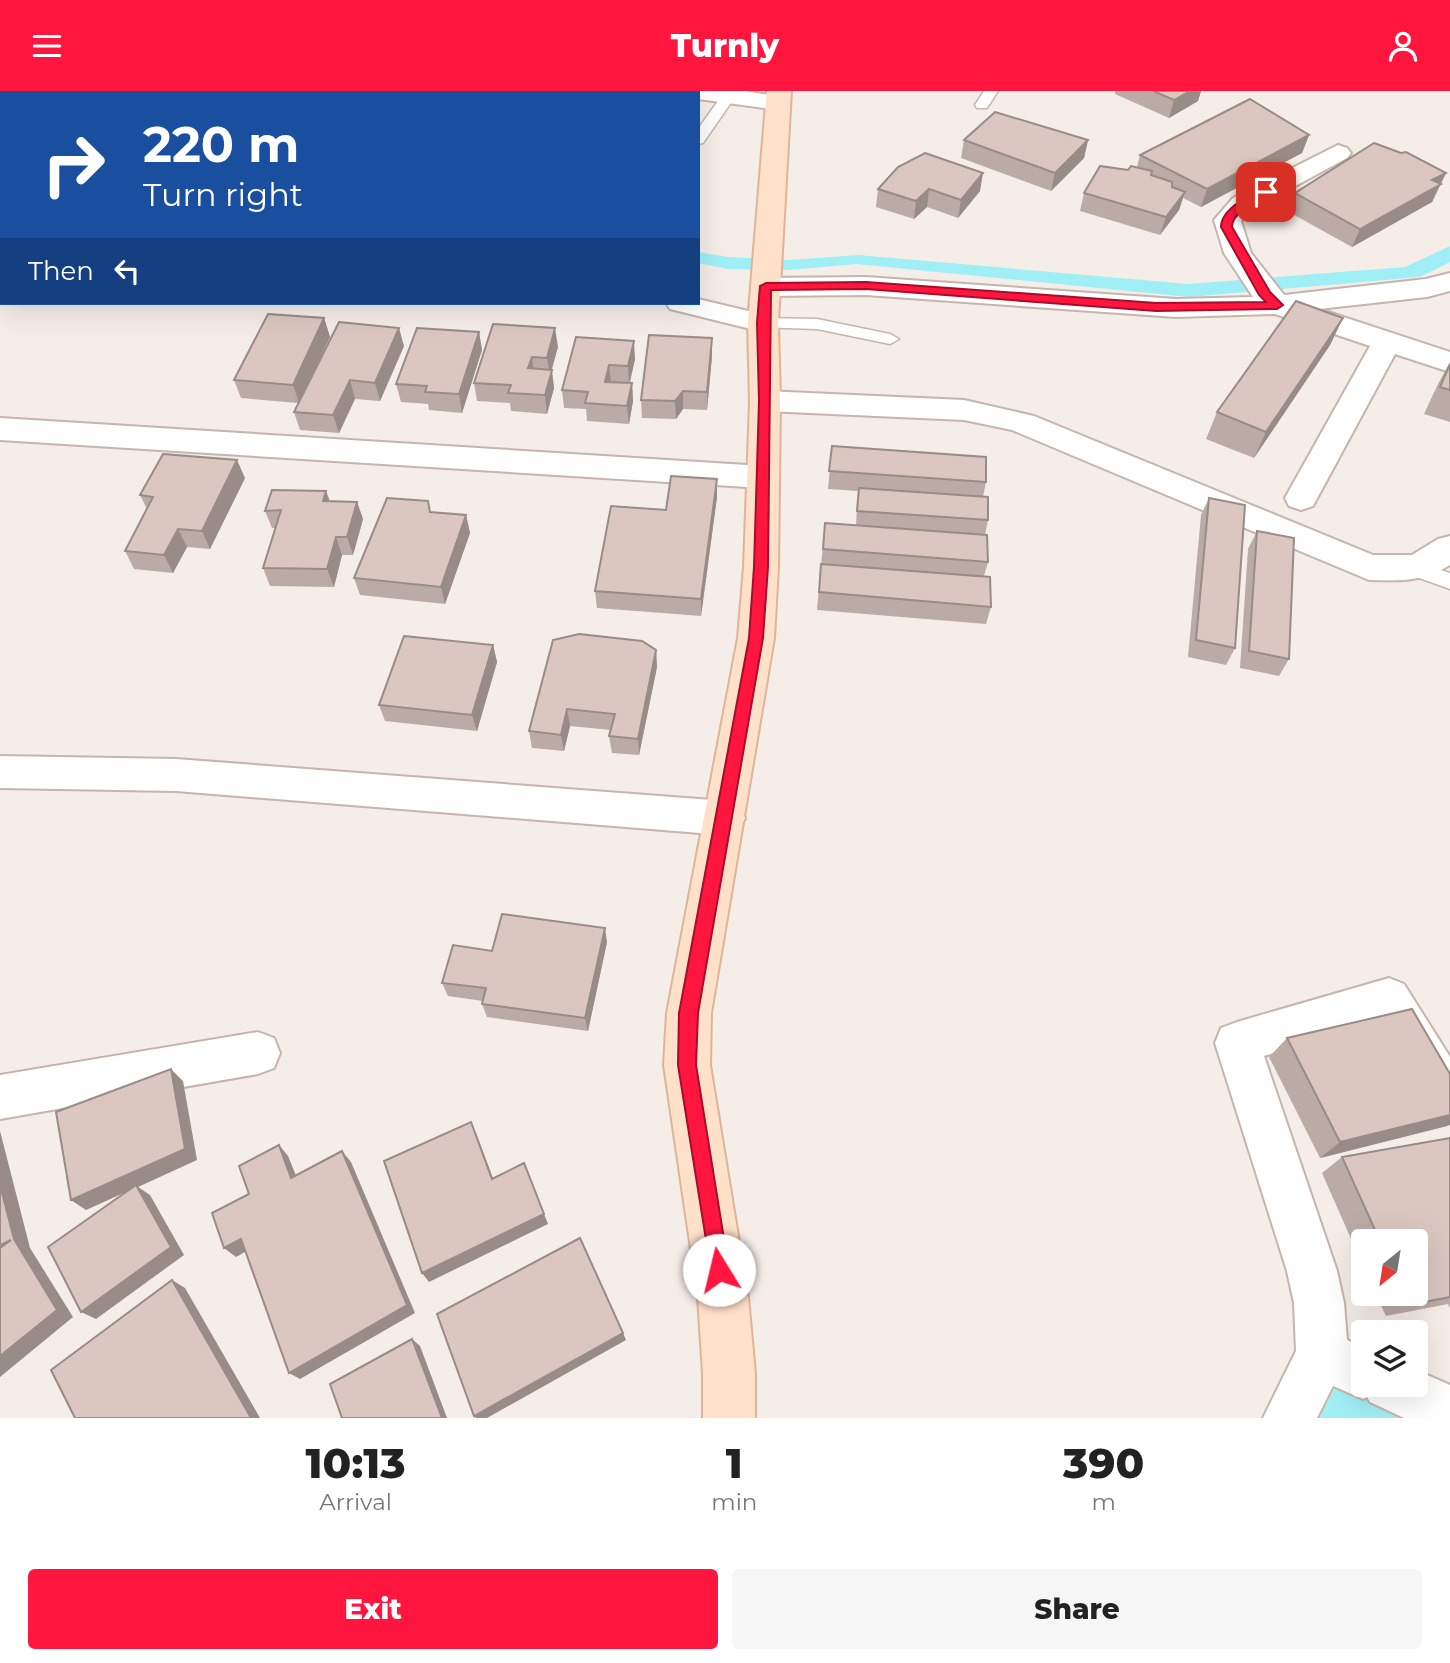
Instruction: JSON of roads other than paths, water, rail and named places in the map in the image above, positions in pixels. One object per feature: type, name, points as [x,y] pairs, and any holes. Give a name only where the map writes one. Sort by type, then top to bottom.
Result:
[{"type":"main road","points":[[729,1418],[729,1374],[723,1297],[687,1065],[690,1000],[756,638],[765,401],[765,285],[778,97]]},
{"type":"street","points":[[700,92],[728,97],[778,97]]},
{"type":"street","points":[[1338,153],[1242,204],[1227,219],[1230,238],[1265,291],[1387,341],[1450,362]]},
{"type":"street","points":[[700,299],[765,285],[866,286],[1164,307],[1265,291],[1427,288],[1450,282]]},
{"type":"street","points":[[1301,498],[1387,341]]},
{"type":"street","points":[[765,401],[964,410],[995,415],[1023,423],[1369,567],[1416,569],[1426,566],[1450,548]]},
{"type":"street","points":[[0,429],[763,477]]},
{"type":"street","points":[[0,772],[176,775],[725,818]]},
{"type":"street","points":[[1289,1418],[1343,1364],[1319,1303],[1312,1271],[1237,1043],[1389,997],[1450,1099]]},
{"type":"street","points":[[0,1097],[258,1053]]},
{"type":"street","points":[[1417,1397],[1450,1412]]},
{"type":"lane","points":[[982,105],[991,91]]},
{"type":"lane","points":[[700,137],[728,97]]},
{"type":"lane","points":[[765,285],[817,324],[890,339]]},
{"type":"lane","points":[[1416,569],[1450,581]]},
{"type":"water","points":[[1450,246],[1450,262],[1420,277],[1189,297],[856,264],[789,270],[728,269],[700,263],[700,252],[728,257],[790,260],[858,255],[1188,284],[1405,267]]},
{"type":"water","points":[[1338,1382],[1351,1388],[1351,1397],[1370,1397],[1414,1418],[1319,1418]]}]
